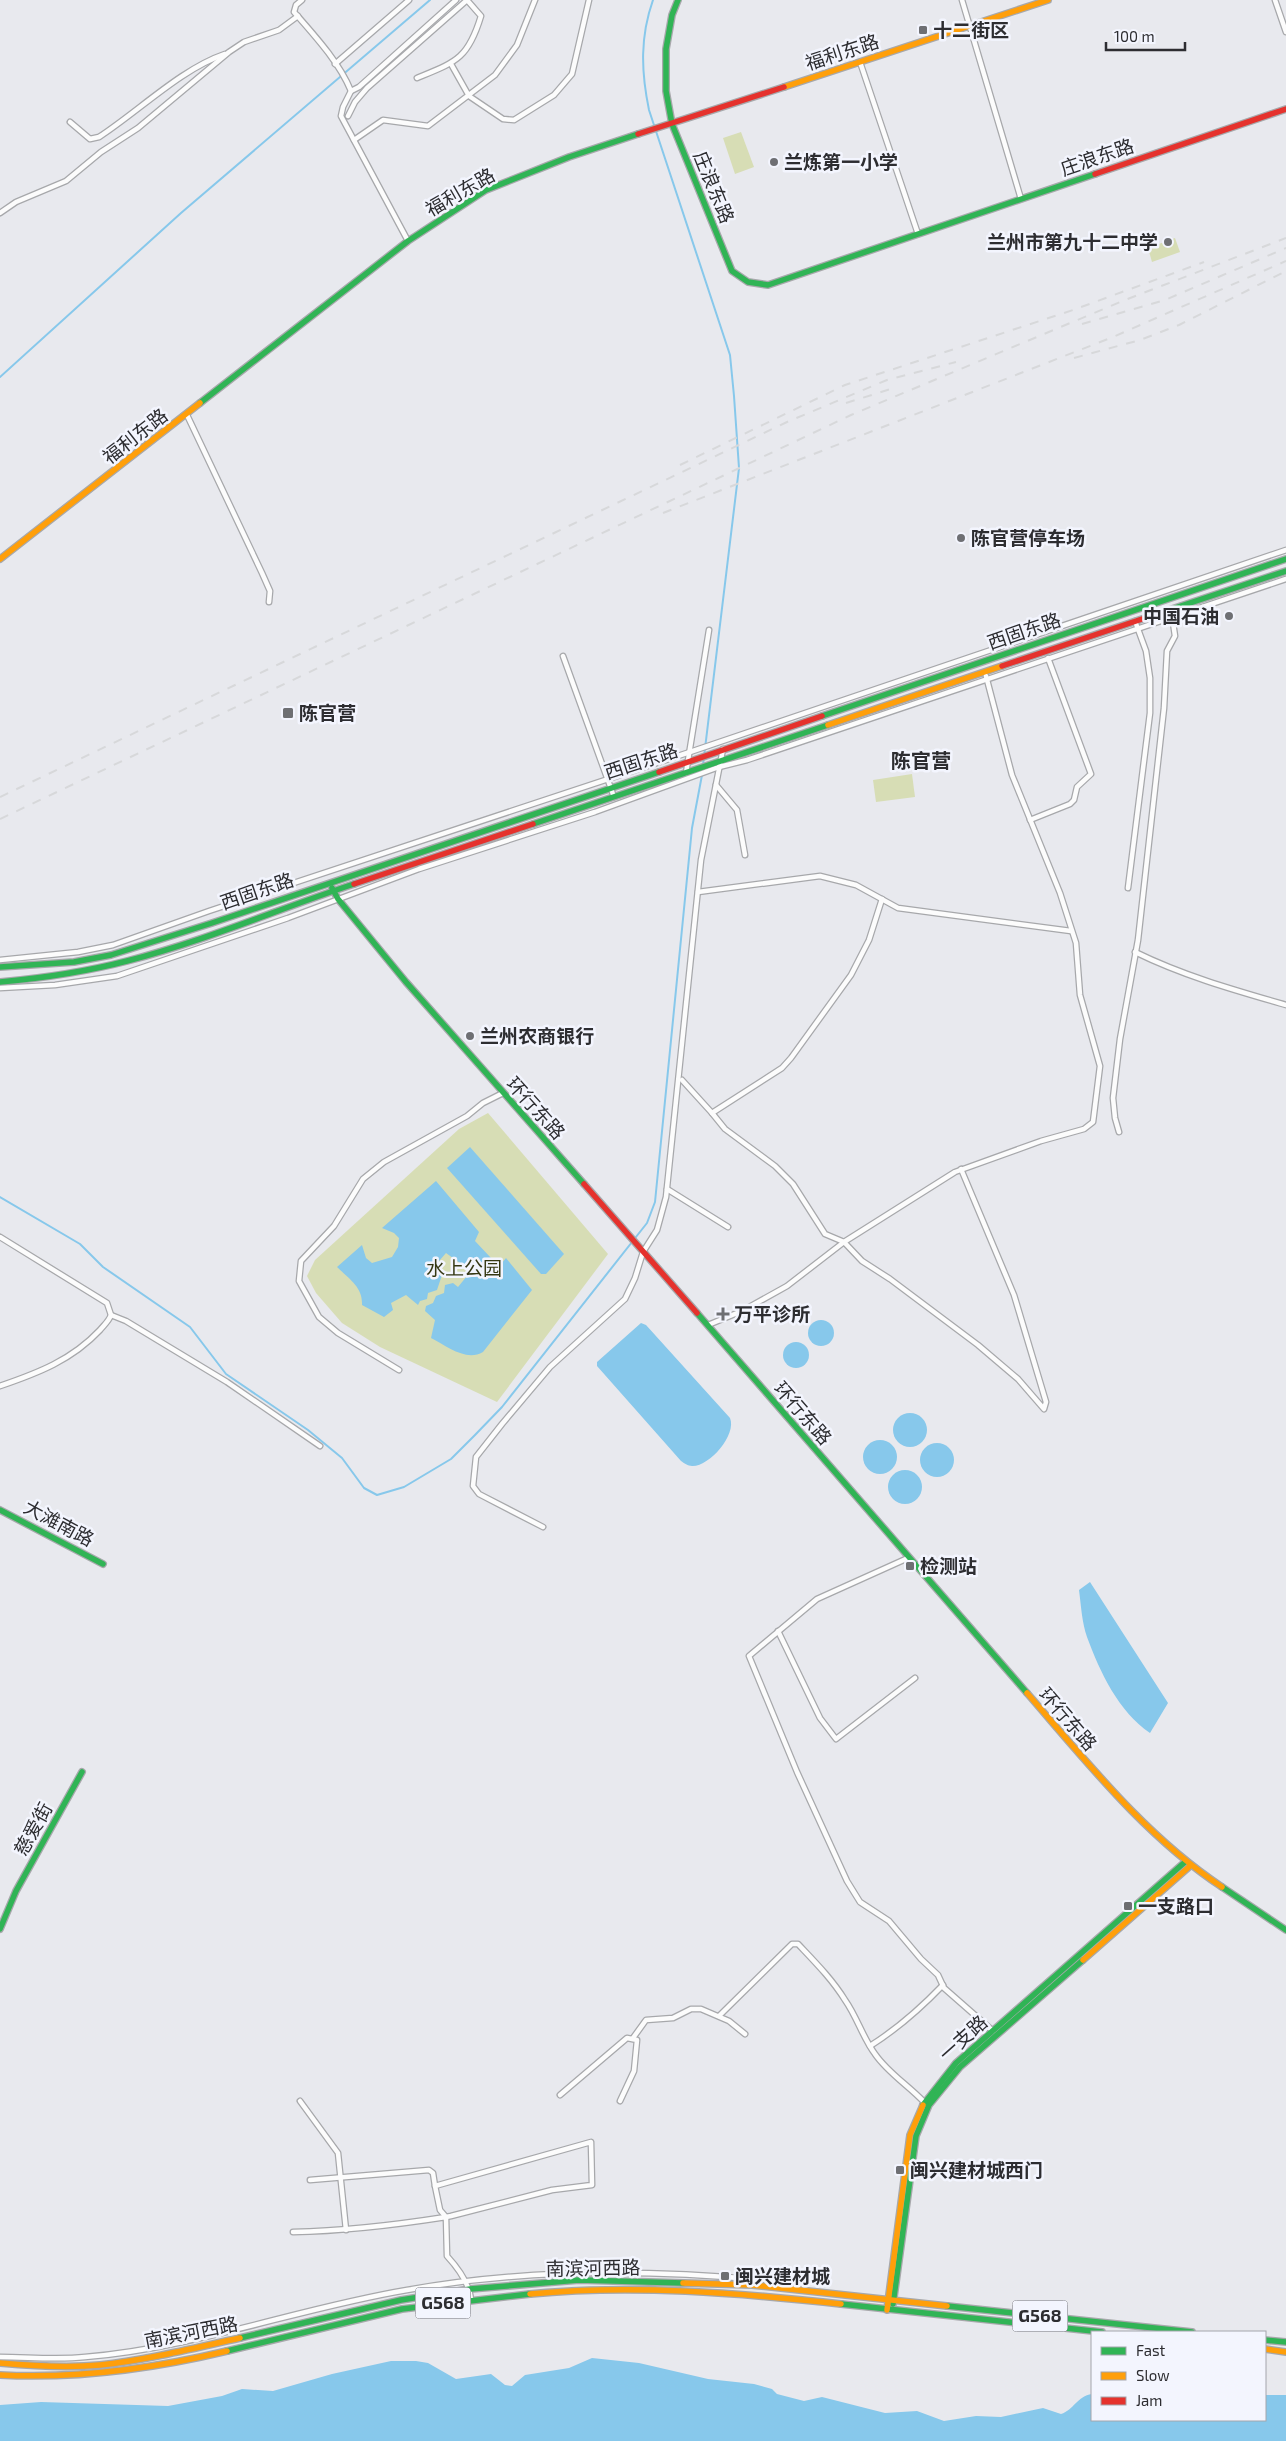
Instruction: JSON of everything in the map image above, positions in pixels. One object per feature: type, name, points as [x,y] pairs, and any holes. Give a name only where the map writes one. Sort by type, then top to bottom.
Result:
[{"type":"main road","name":"庄浪东路","points":[[678,0],[672,15],[666,49],[666,91],[670,125],[732,271],[741,280],[756,286],[768,285],[1286,109]]},
{"type":"main road","name":"福利东路","points":[[0,559],[408,241],[486,190],[569,157],[1048,0]]},
{"type":"main road","name":"西固东路","points":[[0,967],[74,962],[111,955],[212,923],[1286,559]]},
{"type":"main road","name":"西固东路","points":[[0,982],[114,965],[219,932],[333,891],[986,675],[1171,609],[1286,571]]},
{"type":"main road","points":[[521,817],[525,827]]},
{"type":"main road","name":"环行东路","points":[[329,882],[338,899],[406,982],[708,1325],[1104,1782],[1138,1818],[1188,1864],[1286,1930]]},
{"type":"main road","name":"大滩南路","points":[[0,1510],[103,1564]]},
{"type":"main road","name":"慈爱街","points":[[0,1929],[16,1891],[82,1772]]},
{"type":"main road","name":"一支路","points":[[891,2301],[907,2148],[916,2119],[924,2102],[947,2072],[1188,1864]]},
{"type":"main road","name":"一支路","points":[[889,2310],[912,2149],[929,2105],[944,2084],[960,2067],[1188,1864]]},
{"type":"main road","name":"南滨河西路","points":[[0,2363],[45,2367],[100,2365],[191,2350],[401,2300],[470,2289],[579,2280],[752,2285],[1182,2331]]},
{"type":"main road","name":"南滨河西路","points":[[0,2375],[44,2377],[101,2374],[193,2359],[402,2310],[471,2299],[579,2289],[751,2294],[1092,2331]]},
{"type":"main road","points":[[1266,2340],[1286,2342]]},
{"type":"main road","points":[[1266,2349],[1286,2352]]},
{"type":"street","points":[[302,0],[296,3],[294,12],[348,82],[351,91]]},
{"type":"street","points":[[335,64],[409,0]]},
{"type":"street","points":[[408,241],[341,116],[351,91],[456,0]]},
{"type":"street","points":[[348,116],[355,102],[367,88],[467,0],[481,16],[468,49],[451,64],[417,78]]},
{"type":"street","points":[[354,140],[383,120],[428,126],[469,96],[480,85],[495,75],[511,53],[525,29],[535,0]]},
{"type":"street","points":[[451,64],[469,96],[504,119],[514,120],[534,110],[554,95],[572,74],[589,0]]},
{"type":"street","points":[[962,0],[1021,199]]},
{"type":"street","points":[[1275,0],[1286,32]]},
{"type":"street","points":[[0,213],[16,202],[66,181],[101,152],[138,128],[229,52],[244,42],[279,30],[298,16]]},
{"type":"street","points":[[70,122],[90,139],[99,137],[189,73],[213,58],[229,52]]},
{"type":"street","points":[[860,62],[918,234]]},
{"type":"street","points":[[187,415],[270,591],[269,602]]},
{"type":"street","points":[[0,960],[78,952],[113,945],[1286,550]]},
{"type":"street","points":[[708,1325],[742,1311],[788,1286],[844,1242],[961,1169],[1084,1129],[1093,1122],[1100,1066],[1080,995],[1076,943],[1060,893],[1010,769],[986,675],[1048,658],[1286,579]]},
{"type":"street","points":[[1120,1132],[1115,1118],[1113,1098],[1120,1039],[1136,952],[1164,708],[1167,651],[1175,636],[1171,609]]},
{"type":"street","points":[[1128,888],[1150,713],[1150,678],[1146,651],[1135,622]]},
{"type":"street","points":[[0,988],[55,984],[117,976],[419,869],[595,812],[690,773],[690,760],[708,630]]},
{"type":"street","points":[[563,656],[614,797]]},
{"type":"street","points":[[1030,820],[1070,804],[1074,800],[1077,787],[1091,774],[1048,658]]},
{"type":"street","points":[[543,1527],[479,1494],[473,1486],[476,1456],[550,1367],[625,1299],[635,1278],[642,1250],[657,1230],[667,1189],[701,860],[716,785],[717,765],[723,749]]},
{"type":"street","points":[[716,785],[737,810],[745,855]]},
{"type":"street","points":[[326,872],[329,882]]},
{"type":"street","points":[[698,892],[820,876],[845,880],[898,908],[1071,931]]},
{"type":"street","points":[[712,1114],[782,1068],[791,1058],[851,975],[869,940],[882,899]]},
{"type":"street","points":[[1136,952],[1179,973],[1286,1005]]},
{"type":"street","points":[[682,1080],[725,1129],[775,1166],[793,1184],[825,1234],[844,1242],[862,1261],[890,1279],[978,1345],[1018,1379],[1044,1409],[1046,1402],[1014,1295],[961,1169]]},
{"type":"street","points":[[400,1370],[338,1333],[319,1317],[299,1280],[301,1261],[334,1226],[363,1179],[384,1162],[467,1116],[482,1103],[503,1092]]},
{"type":"street","points":[[667,1189],[728,1227]]},
{"type":"street","points":[[0,1237],[107,1303],[111,1315],[126,1321],[227,1382],[320,1446]]},
{"type":"street","points":[[0,1386],[44,1371],[70,1356],[94,1335],[111,1315]]},
{"type":"street","points":[[908,1558],[817,1599],[749,1656],[847,1881],[860,1902],[889,1921],[921,1959],[938,1975],[942,1986],[993,2031]]},
{"type":"street","points":[[778,1631],[820,1718],[836,1739],[915,1678]]},
{"type":"street","points":[[719,2016],[782,1953],[792,1944],[798,1944],[830,1978],[846,2000],[870,2046],[891,2073],[908,2084],[924,2102]]},
{"type":"street","points":[[870,2046],[891,2033],[942,1986]]},
{"type":"street","points":[[634,2038],[646,2020],[672,2018],[691,2009],[719,2016],[745,2034]]},
{"type":"street","points":[[560,2095],[627,2038],[634,2038]]},
{"type":"street","points":[[620,2101],[634,2070],[637,2040],[634,2038]]},
{"type":"street","points":[[300,2101],[338,2153],[346,2230]]},
{"type":"street","points":[[294,2232],[346,2230],[446,2216],[552,2190],[592,2185],[591,2142],[436,2186]]},
{"type":"street","points":[[310,2180],[429,2170],[433,2173],[440,2210],[446,2216],[447,2256],[470,2289],[471,2299]]},
{"type":"street","points":[[0,2357],[83,2358],[123,2353],[268,2323],[318,2309],[407,2289],[534,2274],[603,2272],[687,2273],[762,2280]]},
{"type":"street","points":[[268,2323],[292,2326]]},
{"type":"green space","points":[[741,132],[754,167],[735,174],[723,138]]},
{"type":"green space","points":[[1175,238],[1180,252],[1152,262],[1148,248]]},
{"type":"green space","points":[[912,774],[915,797],[876,802],[873,780]]},
{"type":"green space","name":"水上公园","points":[[488,1113],[608,1254],[497,1402],[380,1347],[342,1323],[316,1293],[307,1276],[315,1260],[459,1129]]},
{"type":"water","points":[[470,1147],[564,1254],[546,1274],[541,1274],[447,1168]]},
{"type":"water","points":[[436,1181],[479,1232],[475,1241],[491,1258],[481,1267],[468,1269],[446,1253],[433,1268],[442,1275],[437,1290],[428,1293],[427,1299],[420,1301],[418,1305],[406,1295],[391,1303],[393,1310],[384,1317],[362,1305],[358,1288],[337,1267],[362,1245],[366,1258],[372,1263],[392,1257],[398,1247],[399,1238],[394,1233],[382,1228]]},
{"type":"water","points":[[506,1258],[532,1290],[483,1352],[477,1355],[463,1354],[431,1338],[435,1320],[425,1311],[426,1306],[433,1303],[436,1296],[444,1293],[445,1285],[453,1283],[458,1287],[467,1276],[489,1271],[493,1266],[497,1269]]},
{"type":"water","points":[[821,1320],[830,1324],[834,1333],[830,1342],[821,1346],[812,1342],[808,1333],[812,1324]]},
{"type":"water","points":[[641,1323],[646,1325],[730,1418],[731,1425],[726,1441],[713,1456],[699,1465],[691,1466],[681,1461],[597,1366],[597,1362]]},
{"type":"water","points":[[796,1342],[805,1346],[809,1355],[805,1364],[796,1368],[787,1364],[783,1355],[787,1346]]},
{"type":"water","points":[[910,1413],[922,1418],[927,1430],[922,1442],[910,1447],[898,1442],[893,1430],[898,1418]]},
{"type":"water","points":[[880,1440],[892,1445],[897,1457],[892,1469],[880,1474],[868,1469],[863,1457],[868,1445]]},
{"type":"water","points":[[937,1443],[949,1448],[954,1460],[949,1472],[937,1477],[925,1472],[920,1460],[925,1448]]},
{"type":"water","points":[[905,1470],[917,1475],[922,1487],[917,1499],[905,1504],[893,1499],[888,1487],[893,1475]]},
{"type":"water","points":[[1090,1582],[1168,1703],[1150,1733],[1128,1714],[1119,1702],[1104,1677],[1092,1650],[1084,1626],[1079,1590]]},
{"type":"water","points":[[592,2358],[639,2363],[708,2379],[754,2384],[772,2389],[777,2394],[804,2401],[822,2397],[885,2413],[917,2411],[944,2421],[976,2416],[1001,2417],[1043,2408],[1061,2414],[1083,2397],[1091,2394],[1091,2421],[1266,2421],[1266,2395],[1286,2395],[1286,2441],[0,2441],[0,2405],[41,2402],[168,2406],[222,2396],[242,2389],[273,2391],[332,2374],[391,2361],[428,2363],[456,2379],[491,2374],[505,2385],[512,2386],[525,2375],[569,2368]]},
{"type":"waterway","points":[[0,377],[181,213],[430,0]]},
{"type":"waterway","points":[[653,0],[646,27],[643,54],[646,96],[730,355],[739,468],[703,765]]},
{"type":"waterway","points":[[0,1197],[80,1244],[103,1267],[190,1327],[226,1374],[308,1430],[342,1458],[364,1488],[377,1495],[404,1487],[451,1459],[502,1407],[647,1223],[655,1202],[692,828],[702,775]]},
{"type":"railway","points":[[0,819],[851,415],[1125,300],[1286,238]]},
{"type":"railway","points":[[1082,324],[1165,300],[1286,248]]},
{"type":"railway","points":[[663,513],[1113,337],[1286,261]]},
{"type":"railway","points":[[680,465],[845,385],[1073,310],[1204,262]]},
{"type":"railway","points":[[1074,358],[1140,340],[1179,325],[1286,271]]},
{"type":"railway","points":[[0,797],[787,422],[887,380],[956,362]]},
{"type":"railway","points":[[846,403],[894,388]]},
{"type":"traffic: fast","points":[[678,0],[672,15],[666,49],[666,91],[672,124],[732,271],[748,282],[768,285],[1095,174]]},
{"type":"traffic: fast","points":[[200,403],[408,241],[486,190],[569,157],[638,134]]},
{"type":"traffic: fast","points":[[822,716],[1286,559]]},
{"type":"traffic: fast","points":[[1151,616],[1286,571]]},
{"type":"traffic: fast","points":[[533,824],[828,725]]},
{"type":"traffic: fast","points":[[0,967],[74,962],[111,955],[212,923],[659,772]]},
{"type":"traffic: fast","points":[[0,982],[80,971],[156,953],[354,884]]},
{"type":"traffic: fast","points":[[332,888],[338,899],[406,982],[584,1184]]},
{"type":"traffic: fast","points":[[697,1313],[1027,1693]]},
{"type":"traffic: fast","points":[[0,1510],[103,1564]]},
{"type":"traffic: fast","points":[[0,1929],[16,1891],[82,1772]]},
{"type":"traffic: fast","points":[[923,2105],[956,2063],[1185,1862]]},
{"type":"traffic: fast","points":[[1222,1887],[1286,1930]]},
{"type":"traffic: fast","points":[[893,2304],[916,2136],[929,2105],[960,2067],[1083,1960]]},
{"type":"traffic: fast","points":[[240,2338],[401,2300],[470,2289],[579,2280],[683,2283]]},
{"type":"traffic: fast","points":[[227,2351],[402,2309],[530,2294]]},
{"type":"traffic: fast","points":[[841,2304],[1093,2331]]},
{"type":"traffic: fast","points":[[947,2306],[1183,2331]]},
{"type":"traffic: fast","points":[[1266,2340],[1286,2342]]},
{"type":"traffic: slow","points":[[784,87],[1048,0]]},
{"type":"traffic: slow","points":[[0,559],[200,403]]},
{"type":"traffic: slow","points":[[828,725],[1002,666]]},
{"type":"traffic: slow","points":[[1027,1693],[1118,1797],[1142,1821],[1167,1845],[1222,1887]]},
{"type":"traffic: slow","points":[[1083,1960],[1190,1866]]},
{"type":"traffic: slow","points":[[887,2310],[910,2135],[923,2105]]},
{"type":"traffic: slow","points":[[683,2283],[752,2285],[947,2306]]},
{"type":"traffic: slow","points":[[530,2294],[608,2290],[686,2291],[841,2304]]},
{"type":"traffic: slow","points":[[0,2363],[50,2366],[100,2365],[153,2357],[240,2338]]},
{"type":"traffic: slow","points":[[1266,2349],[1286,2352]]},
{"type":"traffic: slow","points":[[0,2375],[86,2374],[143,2368],[227,2351]]},
{"type":"traffic: jam","points":[[638,134],[784,87]]},
{"type":"traffic: jam","points":[[1095,174],[1286,109]]},
{"type":"traffic: jam","points":[[1002,666],[1151,616]]},
{"type":"traffic: jam","points":[[659,772],[822,716]]},
{"type":"traffic: jam","points":[[354,884],[533,824]]},
{"type":"traffic: jam","points":[[584,1184],[697,1313]]},
{"type":"place","name":"十二街区","points":[[923,30]]},
{"type":"place","name":"兰炼第一小学","points":[[774,162]]},
{"type":"place","name":"兰州市第九十二中学","points":[[1168,242]]},
{"type":"place","name":"陈官营停车场","points":[[961,538]]},
{"type":"place","name":"中国石油","points":[[1229,616]]},
{"type":"place","name":"陈官营","points":[[288,713]]},
{"type":"place","name":"兰州农商银行","points":[[470,1036]]},
{"type":"place","name":"万平诊所","points":[[723,1314]]},
{"type":"place","name":"检测站","points":[[910,1566]]},
{"type":"place","name":"一支路口","points":[[1128,1906]]},
{"type":"place","name":"闽兴建材城西门","points":[[900,2170]]},
{"type":"place","name":"闽兴建材城","points":[[725,2276]]},
{"type":"district","name":"陈官营","points":[[921,761]]}]
